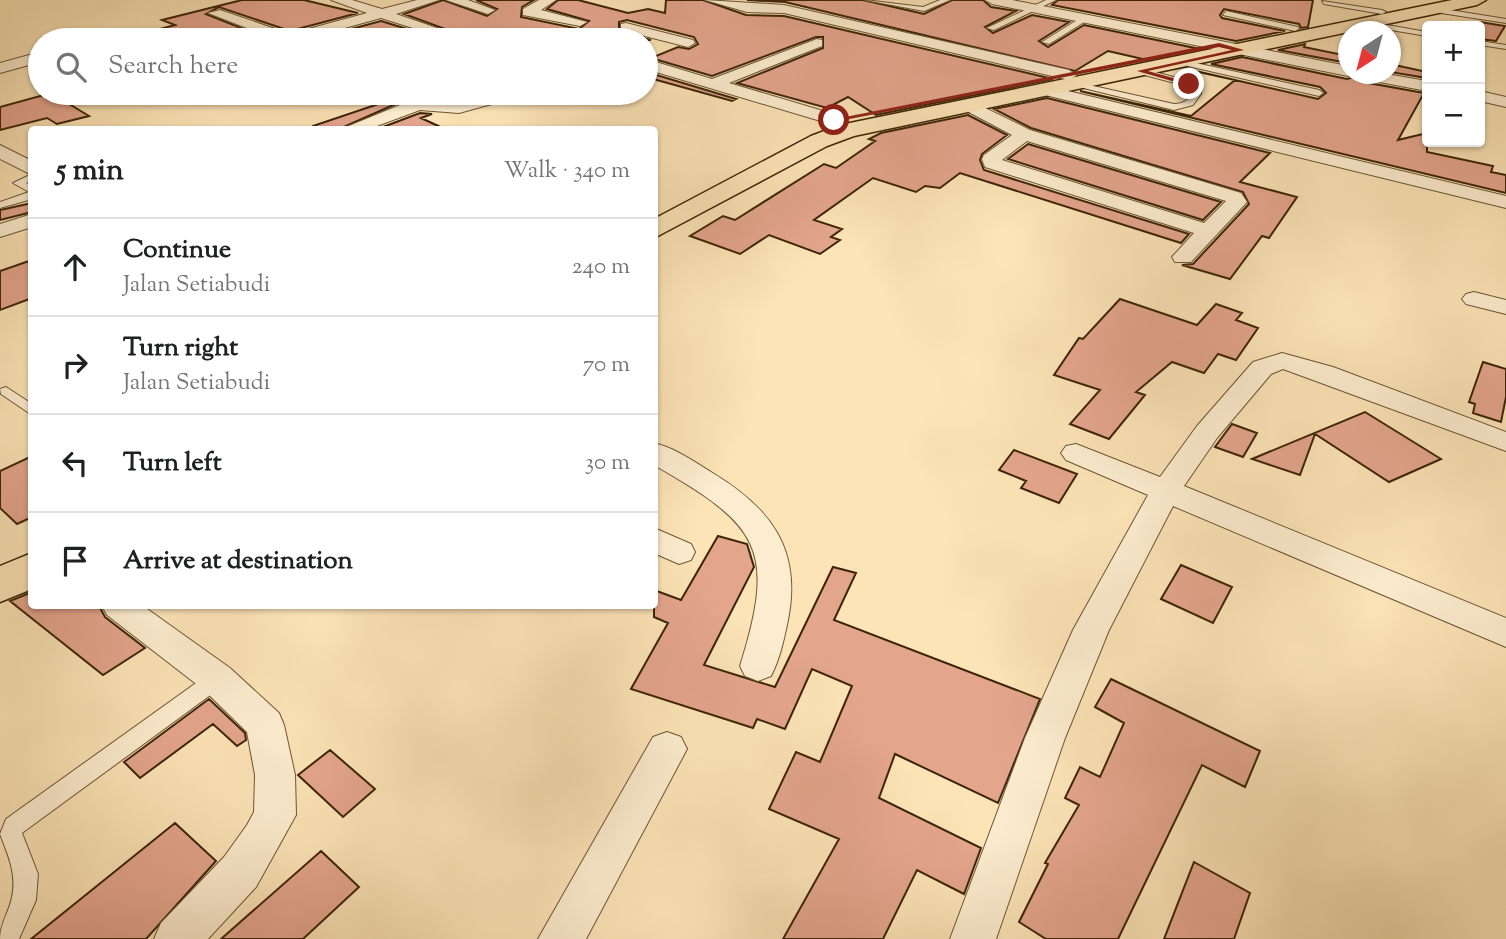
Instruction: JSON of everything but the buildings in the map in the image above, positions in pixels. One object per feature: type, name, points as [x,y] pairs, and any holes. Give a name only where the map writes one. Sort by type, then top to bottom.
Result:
[{"type":"main road","points":[[658,228],[819,141],[848,130],[1043,90],[1070,80],[1140,71],[1182,62],[1295,29],[1437,2],[1477,0]]},
{"type":"main road","points":[[1371,21],[1437,2]]},
{"type":"main road","points":[[658,209],[800,132],[834,120],[1070,80],[1338,28]]},
{"type":"main road","points":[[0,562],[28,548]]},
{"type":"main road","points":[[0,586],[28,571]]},
{"type":"street","points":[[338,0],[424,28]]},
{"type":"street","points":[[328,28],[432,0]]},
{"type":"street","points":[[453,0],[488,10]]},
{"type":"street","points":[[548,0],[528,12],[580,22]]},
{"type":"street","points":[[712,0],[747,8],[783,9],[1070,80]]},
{"type":"street","points":[[992,0],[1338,69]]},
{"type":"street","points":[[215,13],[255,28]]},
{"type":"street","points":[[626,27],[630,28]]},
{"type":"street","points":[[658,35],[688,43]]},
{"type":"street","points":[[658,54],[705,36]]},
{"type":"street","points":[[713,84],[817,43]]},
{"type":"street","points":[[0,68],[28,63]]},
{"type":"street","points":[[658,68],[834,120]]},
{"type":"street","points":[[1401,81],[1422,85]]},
{"type":"street","points":[[1043,90],[1506,202]]},
{"type":"street","points":[[1485,97],[1506,102]]},
{"type":"street","points":[[357,126],[405,105]]},
{"type":"street","points":[[432,105],[455,110],[471,105]]},
{"type":"street","points":[[969,105],[1024,134],[1234,197],[1237,202],[1183,257]]},
{"type":"street","points":[[1024,134],[992,159],[992,163],[1208,231]]},
{"type":"street","points":[[0,151],[28,167]]},
{"type":"street","points":[[0,231],[28,221]]},
{"type":"street","points":[[1474,299],[1506,307]]},
{"type":"street","points":[[973,939],[1045,738],[1091,629],[1167,489],[1207,432],[1262,368],[1282,360],[1324,373],[1506,442]]},
{"type":"street","points":[[1076,453],[1167,489],[1379,582],[1506,634]]},
{"type":"street","points":[[658,454],[704,481],[754,523],[773,555],[772,617],[758,666]]},
{"type":"street","points":[[124,609],[218,680],[265,725],[275,775],[275,815],[240,872],[177,939]]},
{"type":"street","points":[[561,939],[667,749]]},
{"type":"lane","points":[[869,0],[924,9],[946,0]]},
{"type":"lane","points":[[991,28],[1052,0]]},
{"type":"lane","points":[[1324,2],[1382,12]]},
{"type":"lane","points":[[1437,2],[1506,21]]},
{"type":"lane","points":[[1227,13],[1295,29]]},
{"type":"lane","points":[[1046,42],[1085,19]]},
{"type":"lane","points":[[1401,29],[1422,33]]},
{"type":"lane","points":[[1485,44],[1506,47]]},
{"type":"lane","points":[[1182,62],[1319,93]]},
{"type":"lane","points":[[1070,80],[1174,107],[1188,104],[1197,96],[1198,90],[1189,84],[1140,71]]},
{"type":"lane","points":[[28,179],[18,183],[28,189]]},
{"type":"lane","points":[[0,205],[28,194]]},
{"type":"lane","points":[[6,391],[28,408]]},
{"type":"lane","points":[[7,939],[24,901],[26,874],[13,841],[11,833],[14,826],[218,680]]},
{"type":"route","points":[[834,120],[1219,45],[1241,50],[1140,71],[1189,84]]}]
